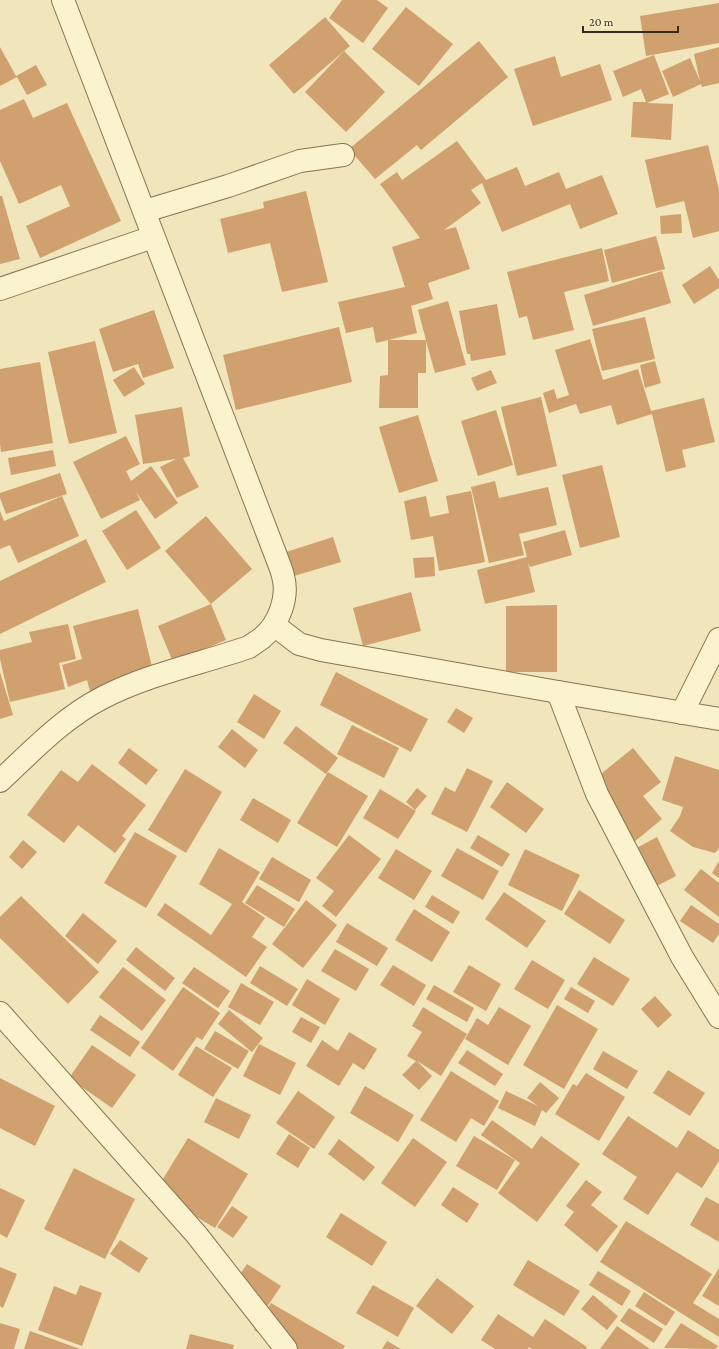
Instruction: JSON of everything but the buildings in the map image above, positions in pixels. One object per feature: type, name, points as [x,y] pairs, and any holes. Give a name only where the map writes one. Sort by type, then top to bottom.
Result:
[{"type":"street","points":[[0,781],[70,718],[101,699],[130,685],[249,647],[262,638],[274,625],[281,610],[284,594],[284,577],[63,0]]},
{"type":"street","points":[[144,211],[228,186],[300,161],[343,155]]},
{"type":"street","points":[[0,289],[153,237]]},
{"type":"street","points":[[274,625],[299,644],[321,650],[719,719]]},
{"type":"street","points":[[682,713],[719,639]]},
{"type":"street","points":[[558,692],[597,794],[682,957],[719,1017]]},
{"type":"street","points":[[0,1013],[196,1234],[286,1349]]}]
